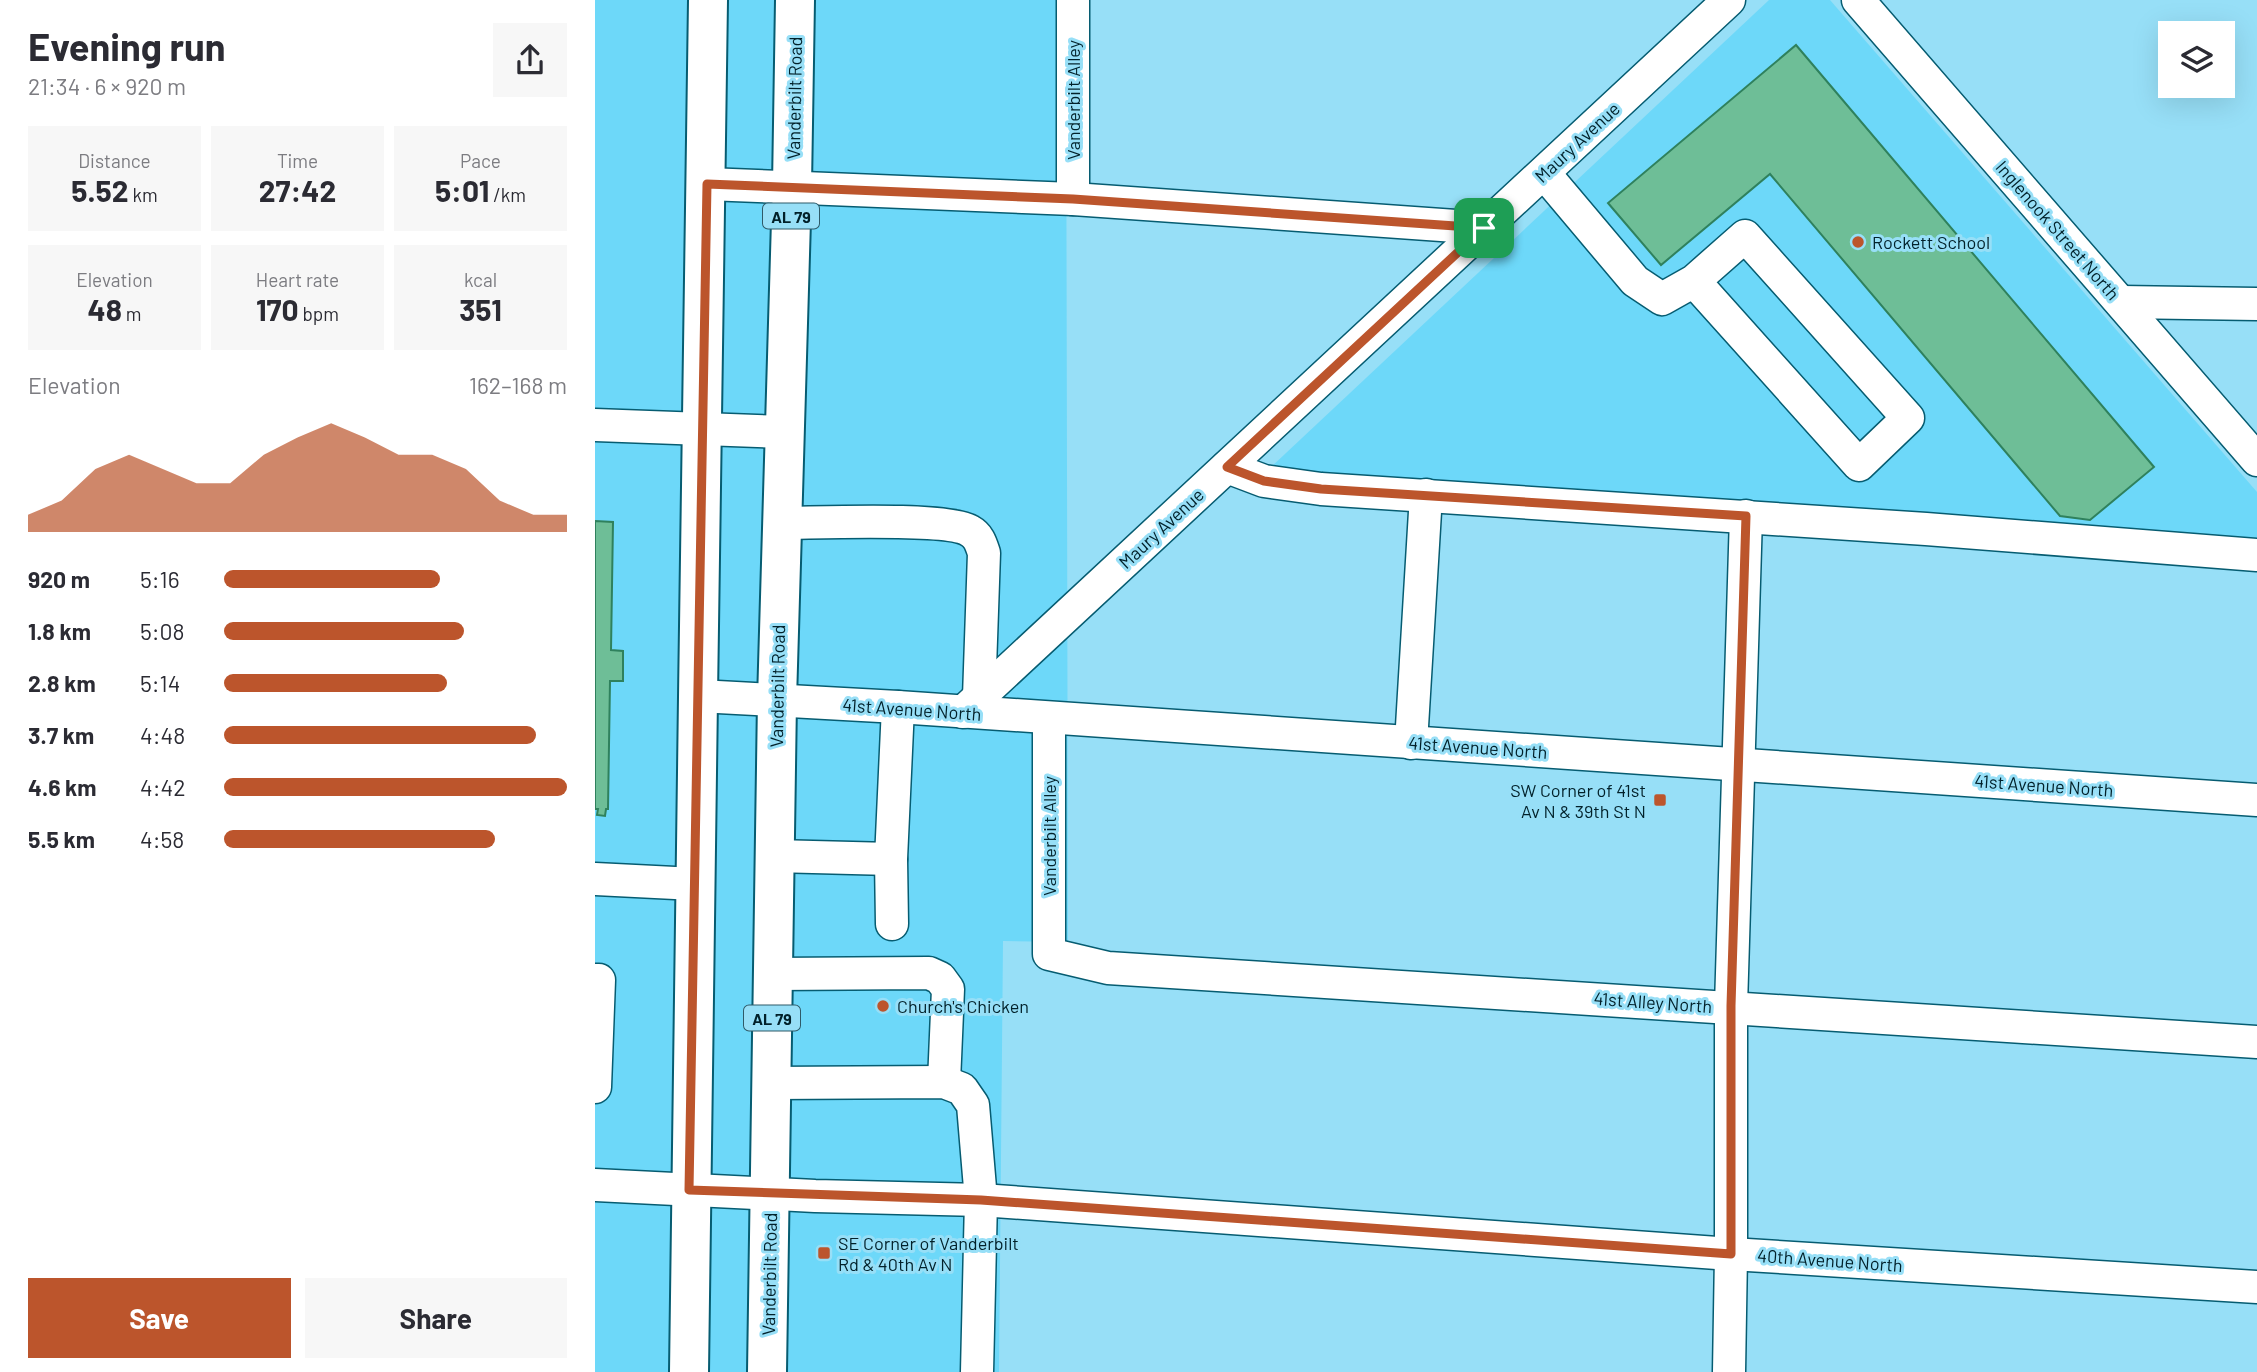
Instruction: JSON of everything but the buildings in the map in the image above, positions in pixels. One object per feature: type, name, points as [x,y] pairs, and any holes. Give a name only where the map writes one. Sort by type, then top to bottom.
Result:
[{"type":"main road","points":[[689,1372],[689,1190],[699,696],[708,0]]},
{"type":"main road","name":"Vanderbilt Road","points":[[767,1372],[777,700],[795,0]]},
{"type":"street","name":"Vanderbilt Alley","points":[[1073,0],[1073,199]]},
{"type":"street","name":"Maury Avenue","points":[[971,705],[1729,0]]},
{"type":"street","name":"Inglenook Street North","points":[[1858,0],[2257,460]]},
{"type":"street","points":[[1543,173],[1635,281],[1663,299],[1694,281],[1745,236],[1908,418],[1859,465],[1694,281]]},
{"type":"street","points":[[707,184],[1073,199],[1484,228]]},
{"type":"street","points":[[2121,302],[2257,304]]},
{"type":"street","points":[[595,425],[785,432]]},
{"type":"street","points":[[1227,467],[1264,481],[1321,489],[1746,516],[2257,555]]},
{"type":"street","points":[[1411,743],[1426,495]]},
{"type":"street","points":[[1729,1372],[1731,1006],[1746,516]]},
{"type":"street","points":[[782,523],[934,524],[960,527],[979,539],[984,553],[971,705]]},
{"type":"street","name":"41st Avenue North","points":[[699,696],[898,707],[971,705],[1049,718],[2257,800]]},
{"type":"street","points":[[892,924],[891,859],[898,707]]},
{"type":"street","name":"Vanderbilt Alley","points":[[1049,718],[1049,954]]},
{"type":"street","points":[[774,856],[891,859]]},
{"type":"street","points":[[595,879],[695,884]]},
{"type":"street","name":"41st Alley North","points":[[1049,954],[1108,968],[1731,1006],[2257,1042]]},
{"type":"street","points":[[773,974],[929,973],[940,978],[948,989],[944,1082]]},
{"type":"street","points":[[595,980],[599,980],[595,1087]]},
{"type":"street","points":[[771,1083],[944,1082],[962,1089],[973,1105],[981,1200],[977,1372]]},
{"type":"street","name":"40th Avenue North","points":[[595,1185],[770,1194],[981,1200],[1731,1254],[2257,1287]]},
{"type":"shaded area","points":[[595,0],[1066,0],[1068,942],[1003,941],[999,1372],[595,1372]]},
{"type":"shaded area","points":[[1769,0],[1830,0],[2257,492],[2257,542],[1268,470]]},
{"type":"place","name":"Rockett School","points":[[1858,242]]},
{"type":"place","name":"SW Corner of 41st Av N & 39th St N","points":[[1660,800]]},
{"type":"place","name":"Church's Chicken","points":[[883,1006]]},
{"type":"place","name":"SE Corner of Vanderbilt Rd & 40th Av N","points":[[824,1253]]},
{"type":"route","points":[[707,184],[1073,199],[1484,228],[1227,467],[1264,481],[1321,489],[1746,516],[1731,1006],[1731,1254],[981,1200],[689,1190],[707,184]]}]
